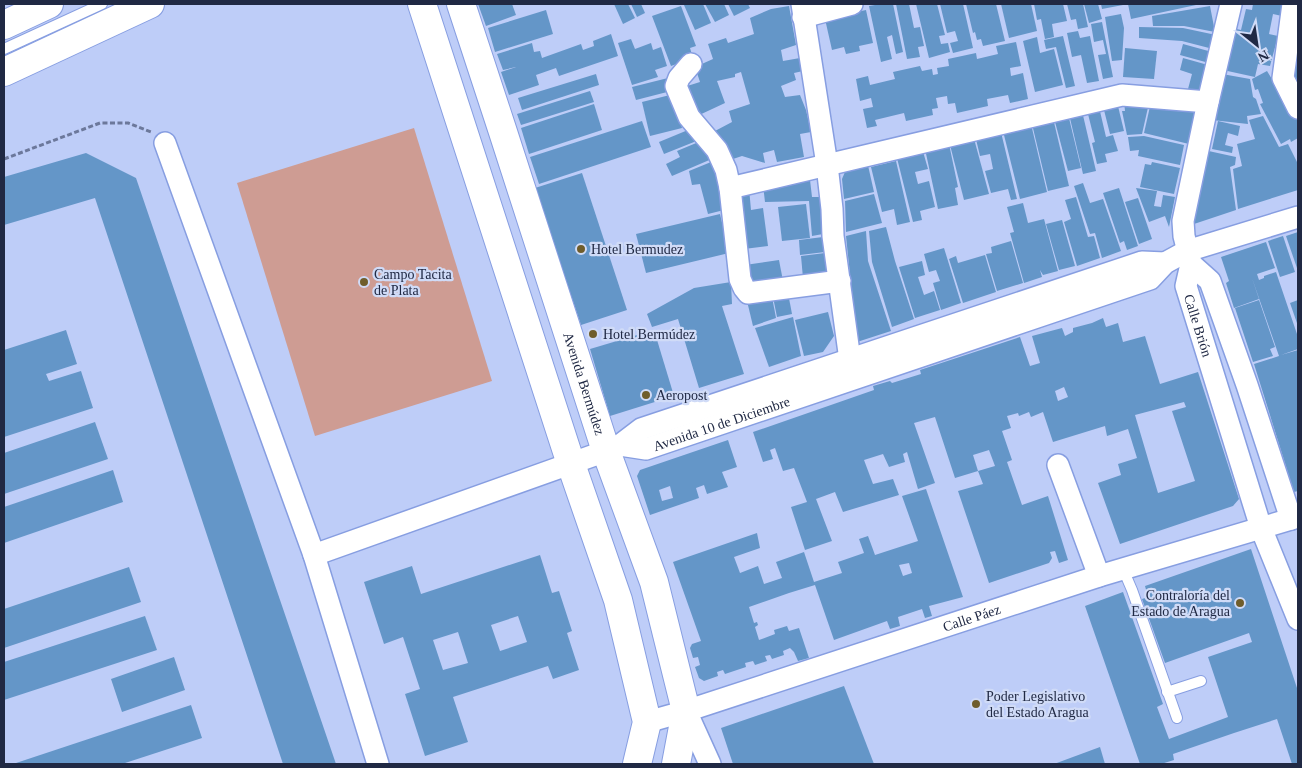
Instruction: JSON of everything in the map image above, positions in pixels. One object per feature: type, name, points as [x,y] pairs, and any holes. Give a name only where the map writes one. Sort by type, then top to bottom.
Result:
[{"type":"street","points":[[4,25],[48,4]]},
{"type":"street","points":[[4,72],[150,4]]},
{"type":"street","points":[[422,4],[571,464],[618,600],[648,722],[637,764]]},
{"type":"street","name":"Avenida Bermúdez","points":[[461,4],[613,448],[654,582],[686,711],[676,764]]},
{"type":"street","points":[[852,4],[803,11],[827,166],[834,236],[853,369]]},
{"type":"street","points":[[1293,4],[1283,78],[1298,108]]},
{"type":"street","points":[[1189,257],[1183,221],[1229,6]]},
{"type":"street","points":[[691,64],[679,78],[676,86],[688,117],[718,150],[726,170],[730,188],[740,279],[744,288],[748,292],[840,281]]},
{"type":"street","points":[[730,188],[1122,95],[1208,102]]},
{"type":"street","points":[[165,144],[314,555],[378,764]]},
{"type":"street","name":"Avenida 10 de Diciembre","points":[[613,448],[646,449],[853,369],[1150,279],[1165,263],[1189,257],[1298,217]]},
{"type":"street","name":"Calle Brión","points":[[1189,257],[1210,281],[1295,518]]},
{"type":"street","name":"Calle Brión","points":[[1189,257],[1186,286],[1262,528],[1298,619]]},
{"type":"street","points":[[1220,393],[1247,385]]},
{"type":"street","points":[[314,555],[613,448]]},
{"type":"street","points":[[1058,465],[1100,576]]},
{"type":"street","name":"Calle Páez","points":[[648,722],[1100,576],[1295,518]]},
{"type":"street","points":[[686,711],[710,764]]},
{"type":"lane","points":[[4,49],[102,4]]},
{"type":"lane","points":[[1123,569],[1177,718]]},
{"type":"lane","points":[[1167,692],[1201,681]]},
{"type":"path","points":[[4,159],[100,123],[128,123],[148,130],[165,144]]},
{"type":"shaded area","name":"Campo Tacita de Plata","points":[[414,128],[492,381],[315,436],[237,183]]},
{"type":"building","points":[[478,4],[512,4],[516,15],[486,26]]},
{"type":"building","points":[[614,4],[628,4],[635,18],[623,24]]},
{"type":"building","points":[[631,4],[641,4],[645,13],[637,17]]},
{"type":"building","points":[[703,4],[711,23],[695,30],[684,5]]},
{"type":"building","points":[[705,4],[724,4],[729,15],[715,22]]},
{"type":"building","points":[[728,4],[748,4],[750,8],[734,16]]},
{"type":"building","points":[[893,4],[903,52],[896,54],[892,35],[887,37],[892,59],[881,62],[869,6]]},
{"type":"building","points":[[896,4],[909,4],[914,28],[920,27],[924,46],[918,47],[920,57],[907,59]]},
{"type":"building","points":[[916,4],[937,4],[945,35],[939,36],[941,44],[948,43],[950,52],[929,58]]},
{"type":"building","points":[[940,4],[963,4],[973,48],[953,53],[950,43],[958,41],[955,31],[947,33]]},
{"type":"building","points":[[966,4],[996,4],[1005,41],[983,46],[981,39],[977,40],[975,32],[973,33]]},
{"type":"building","points":[[1001,4],[1031,4],[1037,31],[1009,38]]},
{"type":"building","points":[[1034,4],[1063,4],[1067,21],[1052,24],[1054,37],[1045,39],[1041,19],[1037,20]]},
{"type":"building","points":[[1067,4],[1083,4],[1088,27],[1078,29],[1076,19],[1071,20]]},
{"type":"building","points":[[1084,4],[1098,4],[1102,19],[1089,23]]},
{"type":"building","points":[[1101,4],[1123,4],[1123,5],[1102,9]]},
{"type":"building","points":[[1128,4],[1196,4],[1196,5],[1131,19]]},
{"type":"building","points":[[1253,4],[1283,4],[1282,16],[1273,14],[1269,34],[1278,36],[1270,66],[1258,64],[1255,77],[1223,70],[1232,28],[1241,30],[1246,9],[1252,10]]},
{"type":"building","points":[[681,6],[696,46],[690,48],[693,58],[671,66],[652,16]]},
{"type":"building","points":[[789,6],[796,45],[781,50],[783,61],[800,58],[803,71],[794,73],[796,80],[781,86],[785,97],[800,95],[806,110],[811,132],[800,134],[804,157],[777,162],[774,150],[763,153],[765,163],[742,156],[727,161],[715,131],[732,122],[729,111],[750,104],[741,72],[735,74],[735,77],[717,81],[725,103],[695,117],[684,87],[700,82],[695,67],[713,59],[708,44],[726,38],[728,43],[754,34],[750,18],[771,9]]},
{"type":"building","points":[[1210,6],[1215,32],[1184,26],[1153,26],[1152,16]]},
{"type":"building","points":[[546,10],[553,34],[495,52],[488,28]]},
{"type":"building","points":[[866,10],[873,43],[859,46],[860,51],[846,54],[844,47],[832,50],[825,19]]},
{"type":"building","points":[[1121,14],[1124,28],[1122,60],[1112,61],[1105,17]]},
{"type":"building","points":[[1102,22],[1113,77],[1103,79],[1098,55],[1106,54],[1103,40],[1094,42],[1091,24]]},
{"type":"building","points":[[1139,27],[1183,28],[1216,35],[1213,49],[1182,41],[1139,38]]},
{"type":"building","points":[[1078,31],[1080,38],[1090,36],[1099,81],[1087,83],[1081,55],[1072,57],[1067,33]]},
{"type":"building","points":[[611,34],[618,56],[559,76],[556,68],[536,75],[539,85],[509,95],[501,72],[516,67],[503,70],[497,54],[532,43],[534,52],[540,51],[542,58],[581,44],[583,50],[594,46],[593,41]]},
{"type":"building","points":[[1063,36],[1075,86],[1066,88],[1056,47],[1046,49],[1044,40]]},
{"type":"building","points":[[1037,37],[1040,53],[1054,49],[1063,85],[1035,92],[1023,41]]},
{"type":"building","points":[[631,39],[635,49],[651,43],[653,50],[661,47],[667,66],[655,70],[658,77],[632,85],[618,43]]},
{"type":"building","points":[[1016,42],[1021,66],[1010,68],[1011,76],[1023,73],[1028,99],[1010,103],[1008,95],[987,99],[988,106],[957,113],[955,103],[948,104],[947,96],[936,98],[938,108],[932,109],[933,115],[906,121],[904,113],[875,120],[877,126],[867,128],[863,109],[873,107],[871,98],[860,101],[856,79],[868,76],[870,85],[895,79],[893,72],[920,66],[922,71],[932,69],[933,75],[938,74],[937,68],[949,66],[948,59],[976,53],[977,59],[998,54],[996,46]]},
{"type":"building","points":[[1183,44],[1212,52],[1209,63],[1180,55]]},
{"type":"building","points":[[1125,48],[1157,51],[1154,79],[1123,77]]},
{"type":"building","points":[[1292,56],[1298,56],[1298,82],[1290,68]]},
{"type":"building","points":[[1183,58],[1208,65],[1201,93],[1188,89],[1192,74],[1180,70]]},
{"type":"building","points":[[1267,71],[1296,119],[1298,117],[1298,138],[1291,142],[1290,139],[1281,144],[1260,104],[1263,103],[1258,89],[1255,90],[1252,79]]},
{"type":"building","points":[[596,74],[599,85],[522,110],[518,98]]},
{"type":"building","points":[[1222,74],[1250,79],[1253,97],[1256,99],[1261,114],[1247,116],[1248,124],[1212,120]]},
{"type":"building","points":[[668,78],[671,91],[636,100],[632,87]]},
{"type":"building","points":[[590,91],[594,102],[521,125],[517,114]]},
{"type":"building","points":[[674,94],[682,128],[650,136],[642,102]]},
{"type":"building","points":[[1124,101],[1149,103],[1142,134],[1127,135],[1122,111],[1125,111]]},
{"type":"building","points":[[1117,102],[1124,131],[1110,134],[1103,106]]},
{"type":"building","points":[[1151,102],[1197,113],[1189,144],[1144,133]]},
{"type":"building","points":[[594,104],[602,130],[529,154],[521,128]]},
{"type":"building","points":[[1099,107],[1106,137],[1113,135],[1118,151],[1105,154],[1107,162],[1097,164],[1092,143],[1095,142],[1087,110]]},
{"type":"building","points":[[1082,111],[1096,171],[1083,174],[1069,114]]},
{"type":"building","points":[[1068,114],[1081,168],[1068,171],[1054,118]]},
{"type":"building","points":[[1263,116],[1279,147],[1288,144],[1298,164],[1298,190],[1238,209],[1233,169],[1242,166],[1237,144],[1255,139],[1249,120]]},
{"type":"building","points":[[1053,118],[1069,186],[1048,191],[1032,124]]},
{"type":"building","points":[[642,121],[651,147],[539,184],[530,157]]},
{"type":"building","points":[[1218,121],[1240,126],[1238,136],[1228,133],[1225,145],[1233,147],[1232,153],[1212,149]]},
{"type":"building","points":[[1031,124],[1047,192],[1020,199],[1003,131]]},
{"type":"building","points":[[1000,128],[1017,199],[1011,200],[1008,189],[991,193],[985,171],[993,169],[990,154],[980,156],[975,135]]},
{"type":"building","points":[[688,130],[699,140],[664,154],[659,142]]},
{"type":"building","points":[[973,135],[989,194],[964,200],[949,141]]},
{"type":"building","points":[[1144,136],[1184,145],[1180,165],[1138,156],[1139,150],[1130,151],[1128,137]]},
{"type":"building","points":[[701,141],[714,158],[672,176],[666,164],[680,157],[677,151]]},
{"type":"building","points":[[949,144],[958,187],[955,188],[958,205],[938,209],[925,149]]},
{"type":"building","points":[[922,148],[928,169],[915,172],[918,184],[929,181],[935,207],[920,211],[922,220],[913,222],[896,154]]},
{"type":"building","points":[[1204,150],[1236,157],[1235,165],[1230,167],[1236,210],[1194,224],[1188,215]]},
{"type":"building","points":[[86,153],[136,178],[336,764],[283,764],[95,198],[4,225],[4,177]]},
{"type":"building","points":[[716,160],[728,209],[708,214],[700,184],[692,185],[689,171]]},
{"type":"building","points":[[867,161],[874,192],[844,199],[842,179],[847,167]]},
{"type":"building","points":[[896,161],[910,222],[897,225],[894,209],[882,212],[871,167]]},
{"type":"building","points":[[1152,162],[1180,168],[1174,194],[1140,187],[1145,164],[1151,165]]},
{"type":"building","name":"Hotel Bermudez","points":[[582,173],[627,310],[581,325],[535,188]]},
{"type":"building","points":[[810,180],[812,197],[820,197],[823,234],[812,236],[809,201],[765,202],[763,185]]},
{"type":"building","points":[[1083,183],[1090,203],[1103,199],[1121,251],[1102,258],[1095,233],[1090,234],[1074,186]]},
{"type":"building","points":[[749,188],[751,210],[763,208],[768,246],[744,249],[736,189]]},
{"type":"building","points":[[1119,188],[1138,246],[1127,250],[1124,241],[1120,243],[1103,193]]},
{"type":"building","points":[[1136,188],[1157,191],[1154,206],[1161,207],[1163,195],[1175,197],[1169,227],[1165,216],[1149,222]]},
{"type":"building","points":[[874,194],[882,223],[846,232],[845,201]]},
{"type":"building","points":[[1076,197],[1088,237],[1094,236],[1100,258],[1077,266],[1064,222],[1071,219],[1065,200]]},
{"type":"building","points":[[1138,198],[1152,239],[1139,244],[1125,202]]},
{"type":"building","points":[[1023,203],[1028,223],[1044,219],[1058,271],[1043,275],[1040,270],[1042,277],[1024,283],[1010,233],[1014,232],[1007,207]]},
{"type":"building","points":[[806,204],[810,238],[782,241],[778,207]]},
{"type":"building","points":[[720,214],[729,253],[646,273],[636,234]]},
{"type":"building","points":[[1062,220],[1075,266],[1059,270],[1046,224]]},
{"type":"building","points":[[886,227],[914,319],[892,327],[872,262],[869,231]]},
{"type":"building","points":[[866,231],[868,261],[891,331],[857,342],[846,236]]},
{"type":"building","points":[[1298,232],[1298,271],[1286,236]]},
{"type":"building","points":[[1283,236],[1295,272],[1280,277],[1268,241]]},
{"type":"building","points":[[823,237],[825,252],[800,255],[799,240]]},
{"type":"building","points":[[1011,241],[1023,283],[997,291],[986,254],[992,253],[991,247]]},
{"type":"building","points":[[1266,242],[1275,268],[1257,274],[1259,280],[1276,272],[1298,337],[1298,349],[1281,355],[1298,350],[1298,491],[1294,492],[1254,364],[1279,356],[1252,278],[1259,299],[1234,308],[1226,283],[1229,281],[1221,257]]},
{"type":"building","points":[[944,248],[961,303],[941,310],[933,283],[940,281],[936,270],[929,272],[924,254]]},
{"type":"building","points":[[825,253],[828,275],[803,278],[801,256]]},
{"type":"building","points":[[985,255],[996,292],[963,303],[949,259],[956,256],[958,263]]},
{"type":"building","points":[[779,260],[783,281],[749,286],[745,265]]},
{"type":"building","points":[[922,261],[925,275],[918,277],[924,295],[934,291],[940,310],[915,318],[899,267]]},
{"type":"building","points":[[731,282],[732,304],[722,306],[744,374],[699,388],[678,319],[652,327],[647,314],[694,288]]},
{"type":"building","points":[[788,293],[792,314],[777,317],[773,297]]},
{"type":"building","points":[[772,297],[776,318],[753,326],[747,301]]},
{"type":"building","points":[[1259,300],[1275,347],[1270,349],[1273,356],[1253,362],[1235,308]]},
{"type":"building","points":[[1298,300],[1298,326],[1290,303]]},
{"type":"building","points":[[828,312],[834,336],[823,352],[804,356],[795,320]]},
{"type":"building","points":[[793,317],[801,356],[769,367],[755,328]]},
{"type":"building","points":[[1103,318],[1106,327],[1118,323],[1123,342],[1145,336],[1160,384],[1198,372],[1239,499],[1233,506],[1120,544],[1098,483],[1121,475],[1118,464],[1137,458],[1128,429],[1107,436],[1105,426],[1053,442],[1043,412],[1031,417],[1029,412],[1019,416],[1018,413],[1007,416],[1011,428],[1002,431],[1012,460],[1007,462],[1022,505],[1048,496],[1068,560],[1059,563],[1055,551],[1050,552],[1052,558],[1049,563],[989,583],[958,491],[983,484],[978,471],[955,478],[935,417],[914,423],[935,483],[918,489],[907,452],[903,454],[905,462],[889,467],[883,454],[864,460],[873,484],[893,479],[899,495],[843,512],[835,492],[816,499],[832,541],[805,550],[791,507],[807,502],[794,468],[783,471],[775,448],[770,450],[773,459],[763,462],[753,432],[874,390],[873,386],[890,381],[892,383],[921,374],[920,370],[1020,337],[1030,366],[1040,363],[1032,336],[1062,328],[1065,336],[1073,332],[1073,328]],"holes":[[[1064,387],[1068,397],[1058,401],[1055,391]],[[1184,402],[1186,407],[1172,411],[1195,481],[1158,493],[1135,415]],[[989,450],[995,466],[978,471],[973,455]]]},
{"type":"building","points":[[66,330],[77,364],[46,374],[49,381],[81,371],[93,408],[4,437],[4,350]]},
{"type":"building","points":[[654,330],[674,396],[610,416],[590,349]]},
{"type":"building","points":[[95,422],[108,459],[4,494],[4,453]]},
{"type":"building","points":[[728,440],[737,467],[722,472],[728,487],[707,494],[704,485],[696,488],[699,498],[650,515],[637,476],[640,470]],"holes":[[[670,486],[673,498],[662,501],[659,490]]]},
{"type":"building","points":[[113,470],[123,502],[4,543],[4,507]]},
{"type":"building","points":[[926,489],[963,597],[929,606],[932,616],[925,618],[922,609],[898,617],[900,626],[890,629],[887,621],[834,640],[815,585],[749,607],[754,623],[757,622],[758,625],[755,627],[759,640],[775,634],[774,630],[787,626],[789,631],[799,628],[809,658],[798,661],[790,648],[783,651],[784,655],[772,659],[770,655],[765,656],[767,661],[755,665],[753,661],[745,663],[746,667],[725,674],[723,670],[717,672],[718,676],[704,681],[699,678],[695,667],[700,665],[698,657],[693,658],[690,648],[692,644],[701,641],[673,562],[757,533],[760,548],[734,557],[740,573],[758,566],[764,584],[782,578],[776,562],[804,552],[814,582],[842,573],[838,562],[864,553],[859,539],[868,536],[875,555],[918,541],[902,496]],"holes":[[[909,563],[912,573],[903,576],[899,565]]]},
{"type":"building","points":[[1251,549],[1298,691],[1298,764],[1292,764],[1277,719],[1173,754],[1174,760],[1161,764],[1140,764],[1085,606],[1123,592],[1163,704],[1157,707],[1169,739],[1228,717],[1208,657],[1252,642],[1249,633],[1165,663],[1142,599],[1148,597],[1145,586]]},
{"type":"building","points":[[540,555],[552,593],[559,591],[572,631],[567,633],[579,670],[553,679],[548,666],[453,697],[468,742],[425,756],[405,694],[420,689],[403,637],[384,644],[364,582],[412,566],[421,594]],"holes":[[[518,616],[527,642],[500,651],[491,625]],[[458,632],[468,663],[443,670],[433,640]]]},
{"type":"building","points":[[129,567],[141,602],[4,648],[4,609]]},
{"type":"building","points":[[145,616],[157,650],[4,700],[4,662]]},
{"type":"building","points":[[174,657],[185,690],[122,712],[111,679]]},
{"type":"building","points":[[844,686],[874,764],[733,764],[721,728]]},
{"type":"building","points":[[191,705],[202,738],[122,764],[13,764]]},
{"type":"building","points":[[1100,747],[1105,764],[1054,764]]},
{"type":"place","name":"Hotel Bermudez","points":[[581,249]]},
{"type":"place","name":"Campo Tacita de Plata","points":[[364,282]]},
{"type":"place","name":"Hotel Bermúdez","points":[[593,334]]},
{"type":"place","name":"Aeropost","points":[[646,395]]},
{"type":"place","name":"Contraloría del Estado de Aragua","points":[[1240,603]]},
{"type":"place","name":"Poder Legislativo del Estado Aragua","points":[[976,704]]}]
